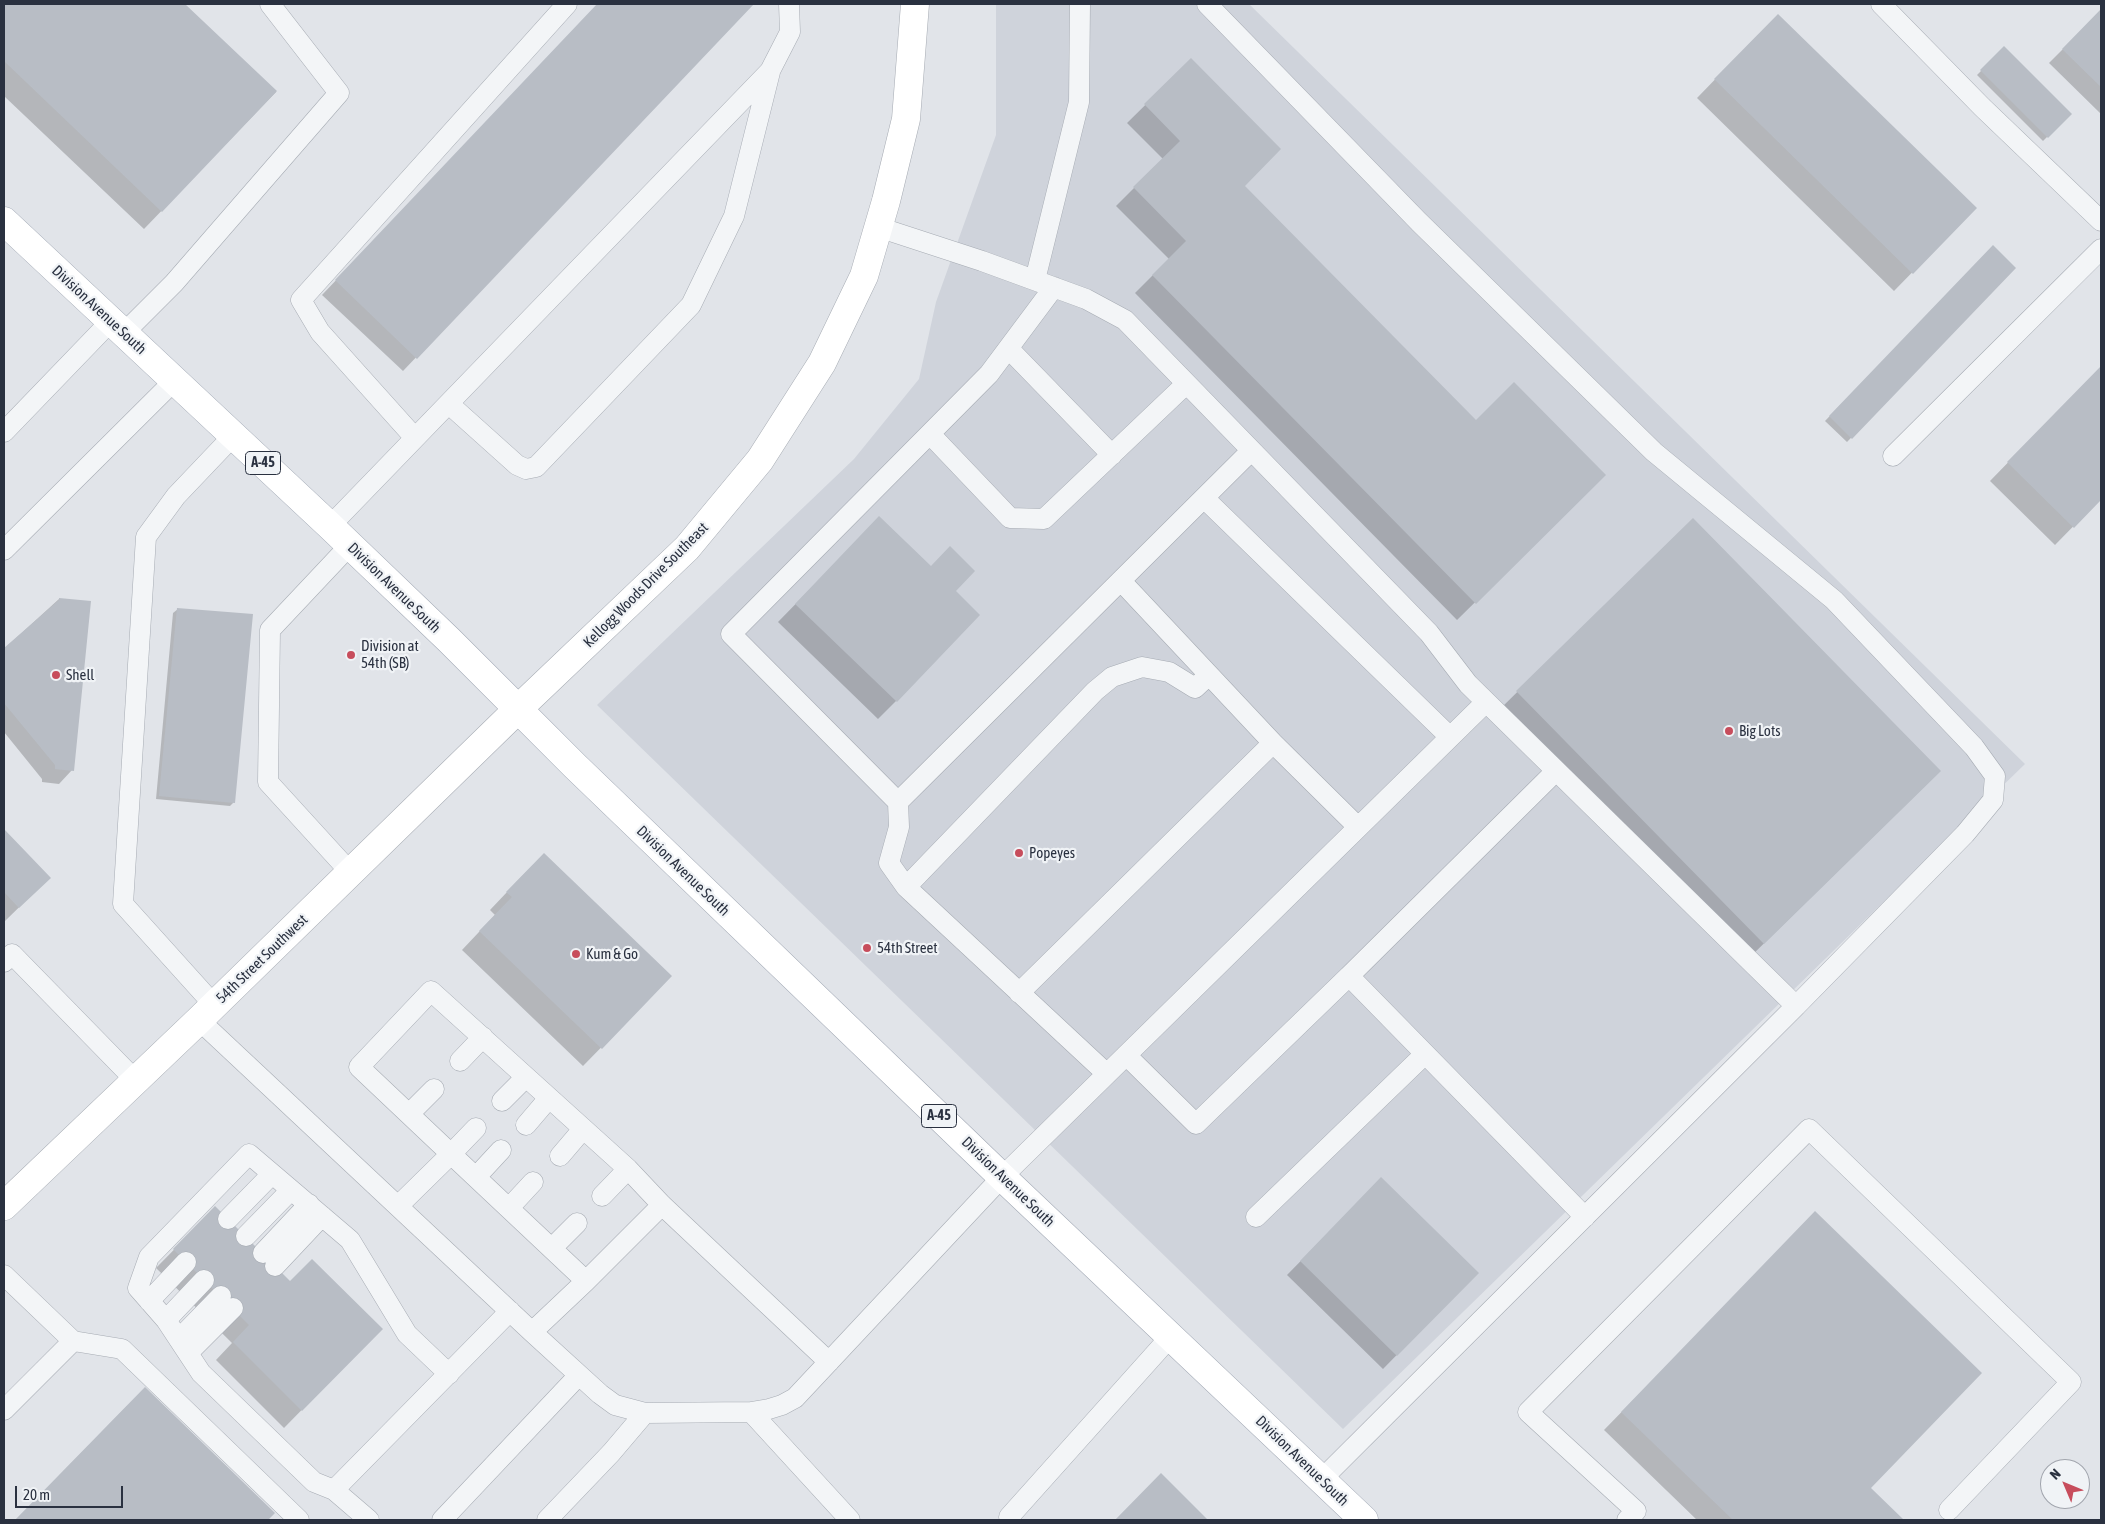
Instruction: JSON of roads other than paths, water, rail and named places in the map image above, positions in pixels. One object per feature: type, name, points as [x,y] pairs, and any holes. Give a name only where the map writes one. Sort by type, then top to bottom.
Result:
[{"type":"main road","name":"Kellogg Woods Drive Southeast","points":[[517,710],[687,548],[760,460],[822,363],[864,276],[906,119],[915,4]]},
{"type":"main road","name":"Division Avenue South","points":[[4,221],[350,545],[449,640],[517,710],[1002,1177],[1364,1520]]},
{"type":"main road","name":"54th Street Southwest","points":[[4,1206],[207,1013],[517,710]]},
{"type":"lane","points":[[4,432],[117,327],[174,283],[339,93],[270,4]]},
{"type":"lane","points":[[415,438],[320,332],[301,300],[567,4]]},
{"type":"lane","points":[[449,404],[517,465],[526,469],[536,467],[691,306],[734,216],[770,71],[790,32],[789,4]]},
{"type":"lane","points":[[1034,280],[1079,102],[1080,4]]},
{"type":"lane","points":[[1207,4],[1419,222],[1654,452],[1834,600],[1974,747],[1994,776],[1993,800],[1965,834],[1796,1006],[1321,1480]]},
{"type":"lane","points":[[1881,4],[1982,107],[2101,221]]},
{"type":"lane","points":[[330,526],[770,71]]},
{"type":"lane","points":[[878,227],[982,260],[1086,299],[1125,320],[1429,633],[1468,684],[1796,1006]]},
{"type":"lane","points":[[1893,456],[2101,249]]},
{"type":"lane","points":[[1054,287],[989,374],[731,634],[898,802],[899,827],[889,863],[906,888],[1107,1074]]},
{"type":"lane","points":[[1008,349],[1112,454]]},
{"type":"lane","points":[[4,550],[175,380]]},
{"type":"lane","points":[[930,434],[1010,518],[1044,520],[1186,384]]},
{"type":"lane","points":[[234,435],[176,496],[146,536],[123,904],[207,1013],[398,1206],[579,1376],[615,1405],[644,1413],[751,1412],[782,1405],[795,1398],[1002,1177],[1486,702]]},
{"type":"lane","points":[[898,802],[1251,451]]},
{"type":"lane","points":[[1204,498],[1450,737]]},
{"type":"lane","points":[[350,545],[270,630],[268,782],[351,873]]},
{"type":"lane","points":[[1121,581],[1273,743],[1358,827]]},
{"type":"lane","points":[[906,888],[1095,691],[1112,677],[1142,667],[1169,672],[1195,688],[1210,675]]},
{"type":"lane","points":[[1019,992],[1273,743]]},
{"type":"lane","points":[[1126,1056],[1196,1124],[1556,771]]},
{"type":"lane","points":[[4,962],[12,954],[136,1081]]},
{"type":"lane","points":[[1348,976],[1585,1217]]},
{"type":"lane","points":[[586,1281],[359,1067],[431,991],[628,1169],[662,1205],[829,1362]]},
{"type":"lane","points":[[460,1061],[483,1037]]},
{"type":"lane","points":[[1256,1217],[1424,1054]]},
{"type":"lane","points":[[502,1101],[526,1077]]},
{"type":"lane","points":[[409,1114],[434,1089]]},
{"type":"lane","points":[[526,1125],[549,1098]]},
{"type":"lane","points":[[398,1206],[476,1128]]},
{"type":"lane","points":[[1636,1517],[1528,1412],[1809,1129],[2071,1382],[1949,1510]]},
{"type":"lane","points":[[560,1156],[584,1130]]},
{"type":"lane","points":[[476,1177],[501,1150]]},
{"type":"lane","points":[[369,1520],[334,1490],[314,1482],[202,1373],[166,1320],[138,1288],[149,1257],[249,1154],[350,1240],[407,1334],[449,1374]]},
{"type":"lane","points":[[602,1196],[628,1169]]},
{"type":"lane","points":[[228,1219],[272,1174]]},
{"type":"lane","points":[[509,1208],[533,1182]]},
{"type":"lane","points":[[246,1236],[292,1190]]},
{"type":"lane","points":[[532,1332],[662,1205]]},
{"type":"lane","points":[[269,1259],[316,1210]]},
{"type":"lane","points":[[552,1248],[576,1223]]},
{"type":"lane","points":[[149,1301],[186,1262]]},
{"type":"lane","points":[[4,1275],[73,1341],[122,1350],[299,1520]]},
{"type":"lane","points":[[166,1320],[204,1280]]},
{"type":"lane","points":[[184,1346],[227,1302]]},
{"type":"lane","points":[[334,1490],[510,1311]]},
{"type":"lane","points":[[1008,1516],[1171,1336]]},
{"type":"lane","points":[[4,1410],[73,1341]]},
{"type":"lane","points":[[442,1520],[579,1376]]},
{"type":"lane","points":[[751,1412],[850,1520]]},
{"type":"lane","points":[[547,1520],[611,1453],[644,1413]]},
{"type":"place","name":"Division at 54th (SB)","points":[[351,655]]},
{"type":"place","name":"Shell","points":[[56,675]]},
{"type":"place","name":"Big Lots","points":[[1729,731]]},
{"type":"place","name":"Popeyes","points":[[1019,853]]},
{"type":"place","name":"54th Street","points":[[867,948]]},
{"type":"place","name":"Kum & Go","points":[[576,954]]}]
